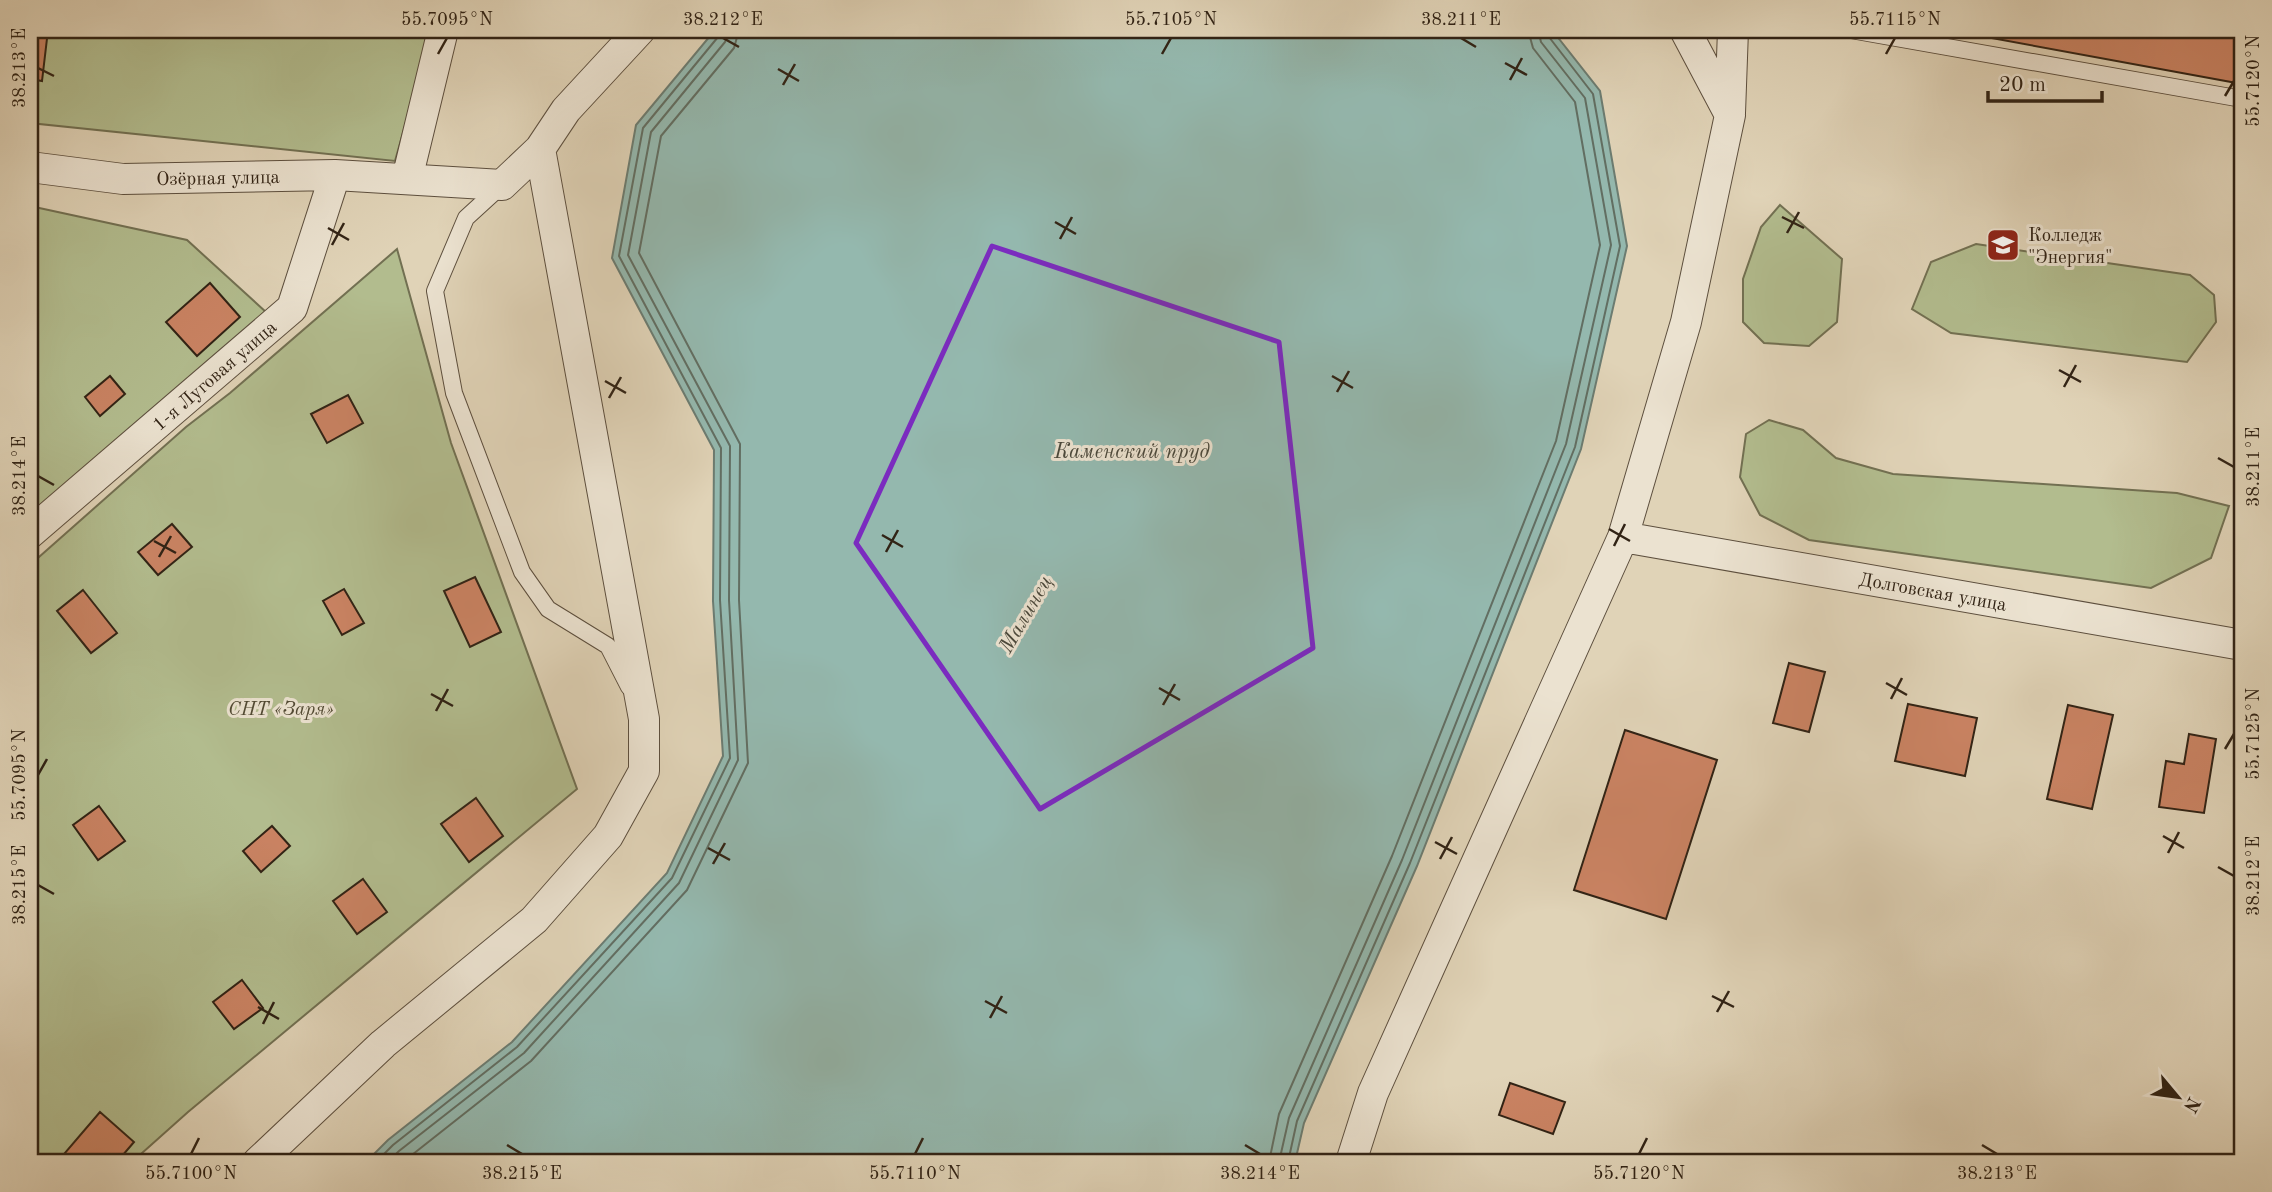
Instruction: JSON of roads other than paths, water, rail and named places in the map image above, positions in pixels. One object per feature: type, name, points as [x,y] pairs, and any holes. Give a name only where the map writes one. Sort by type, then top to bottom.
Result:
[{"type":"street","points":[[407,179],[443,30]]},
{"type":"street","points":[[502,185],[540,149],[566,110],[640,30]]},
{"type":"street","points":[[1685,30],[1730,115]]},
{"type":"street","points":[[1352,1162],[1373,1093],[1623,537],[1686,322],[1730,115],[1733,30]]},
{"type":"street","points":[[258,1162],[383,1044],[534,920],[608,836],[643,771],[644,719],[540,149]]},
{"type":"street","name":"Озёрная улица","points":[[30,167],[124,178],[335,175],[502,185]]},
{"type":"street","name":"1-я Луговая улица","points":[[30,533],[292,308],[335,175]]},
{"type":"street","name":"Долговская улица","points":[[1623,537],[2242,645]]},
{"type":"lane","points":[[1851,30],[2242,99]]},
{"type":"lane","points":[[502,185],[466,218],[435,291],[454,393],[522,572],[548,609],[608,646],[644,719]]},
{"type":"water","name":"Каменский пруд","points":[[715,30],[1552,30],[1600,91],[1627,246],[1581,449],[1417,866],[1304,1123],[1295,1162],[366,1162],[388,1140],[512,1042],[667,873],[723,756],[713,601],[714,450],[612,258],[636,125]]},
{"type":"place","name":"Колледж \"Энергия\"","points":[[2003,245]]},
{"type":"water label","name":"Малинец","points":[[1025,614]]},
{"type":"park label","name":"СНТ «Заря»","points":[[281,708]]}]
